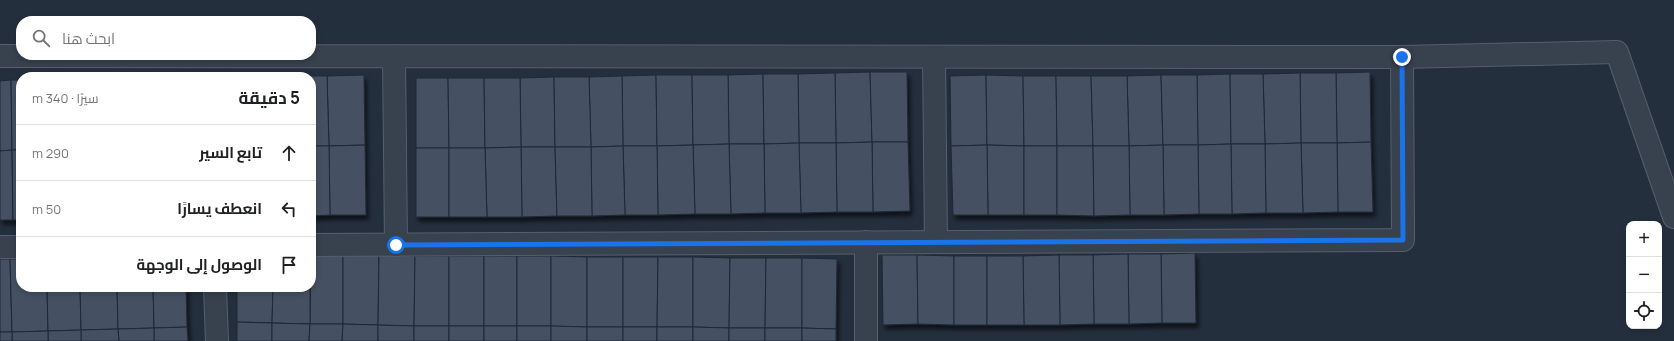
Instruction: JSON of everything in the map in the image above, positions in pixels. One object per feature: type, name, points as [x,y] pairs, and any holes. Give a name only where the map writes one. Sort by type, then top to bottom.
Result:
[{"type":"street","points":[[316,57],[1402,57],[1616,52],[1674,218]]},
{"type":"street","points":[[0,56],[16,56]]},
{"type":"street","points":[[394,57],[396,245]]},
{"type":"street","points":[[934,57],[936,242]]},
{"type":"street","points":[[316,245],[1403,240],[1402,57]]},
{"type":"street","points":[[866,242],[866,341]]},
{"type":"street","points":[[0,247],[16,247]]},
{"type":"street","points":[[215,292],[217,341]]},
{"type":"building","points":[[870,72],[872,142],[836,143],[835,73]]},
{"type":"building","points":[[870,72],[907,72],[908,142],[872,142]]},
{"type":"building","points":[[1370,72],[1371,142],[1337,143],[1336,73]]},
{"type":"building","points":[[835,73],[836,143],[799,143],[798,74]]},
{"type":"building","points":[[1300,73],[1336,73],[1337,143],[1301,143]]},
{"type":"building","points":[[1300,73],[1301,143],[1265,144],[1263,74]]},
{"type":"building","points":[[763,74],[764,144],[729,144],[728,75]]},
{"type":"building","points":[[763,74],[798,74],[799,143],[764,144]]},
{"type":"building","points":[[1230,74],[1231,144],[1198,145],[1197,75]]},
{"type":"building","points":[[1230,74],[1263,74],[1265,144],[1231,144]]},
{"type":"building","points":[[364,75],[365,145],[329,146],[327,76]]},
{"type":"building","points":[[656,75],[657,146],[623,146],[622,76]]},
{"type":"building","points":[[656,75],[692,75],[693,145],[657,146]]},
{"type":"building","points":[[692,75],[728,75],[729,144],[693,145]]},
{"type":"building","points":[[986,75],[987,145],[951,146],[950,76]]},
{"type":"building","points":[[986,75],[1023,76],[1024,146],[987,145]]},
{"type":"building","points":[[1161,75],[1163,145],[1129,146],[1127,76]]},
{"type":"building","points":[[1161,75],[1197,75],[1198,145],[1163,145]]},
{"type":"building","points":[[316,76],[327,76],[329,146],[316,146]]},
{"type":"building","points":[[622,76],[623,146],[591,147],[589,77]]},
{"type":"building","points":[[1023,76],[1056,76],[1057,146],[1024,146]]},
{"type":"building","points":[[1056,76],[1091,76],[1093,146],[1057,146]]},
{"type":"building","points":[[1091,76],[1127,76],[1129,146],[1093,146]]},
{"type":"building","points":[[554,77],[555,147],[521,147],[520,78]]},
{"type":"building","points":[[554,77],[589,77],[591,147],[555,147]]},
{"type":"building","points":[[416,78],[448,78],[449,148],[416,148]]},
{"type":"building","points":[[448,78],[484,78],[485,148],[449,148]]},
{"type":"building","points":[[484,78],[520,78],[521,147],[485,148]]},
{"type":"building","points":[[11,80],[12,150],[0,151],[0,81]]},
{"type":"building","points":[[11,80],[16,80],[16,150],[12,150]]},
{"type":"building","points":[[872,142],[908,142],[910,211],[873,212]]},
{"type":"building","points":[[872,142],[873,212],[837,212],[836,143]]},
{"type":"building","points":[[1371,142],[1373,212],[1338,212],[1337,143]]},
{"type":"building","points":[[799,143],[836,143],[837,212],[801,213]]},
{"type":"building","points":[[799,143],[801,213],[765,213],[764,144]]},
{"type":"building","points":[[1301,143],[1337,143],[1338,212],[1303,213]]},
{"type":"building","points":[[1301,143],[1303,213],[1266,213],[1265,144]]},
{"type":"building","points":[[729,144],[764,144],[765,213],[731,214]]},
{"type":"building","points":[[729,144],[731,214],[695,214],[693,145]]},
{"type":"building","points":[[1231,144],[1265,144],[1266,213],[1232,214]]},
{"type":"building","points":[[1231,144],[1232,214],[1199,214],[1198,145]]},
{"type":"building","points":[[365,145],[366,215],[330,215],[329,146]]},
{"type":"building","points":[[693,145],[695,214],[658,215],[657,146]]},
{"type":"building","points":[[987,145],[1024,146],[1024,215],[988,215]]},
{"type":"building","points":[[987,145],[988,215],[953,215],[951,146]]},
{"type":"building","points":[[1163,145],[1198,145],[1199,214],[1164,215]]},
{"type":"building","points":[[1163,145],[1164,215],[1130,215],[1129,146]]},
{"type":"building","points":[[316,146],[329,146],[330,215],[316,216]]},
{"type":"building","points":[[623,146],[657,146],[658,215],[625,215]]},
{"type":"building","points":[[623,146],[625,215],[592,216],[591,147]]},
{"type":"building","points":[[1024,146],[1057,146],[1057,215],[1024,215]]},
{"type":"building","points":[[1057,146],[1093,146],[1094,216],[1057,215]]},
{"type":"building","points":[[1093,146],[1129,146],[1130,215],[1094,216]]},
{"type":"building","points":[[521,147],[555,147],[557,216],[522,217]]},
{"type":"building","points":[[521,147],[522,217],[487,217],[485,148]]},
{"type":"building","points":[[555,147],[591,147],[592,216],[557,216]]},
{"type":"building","points":[[416,148],[449,148],[449,217],[416,217]]},
{"type":"building","points":[[449,148],[485,148],[487,217],[449,217]]},
{"type":"building","points":[[12,150],[13,220],[0,220],[0,151]]},
{"type":"building","points":[[12,150],[16,150],[16,220],[13,220]]},
{"type":"building","points":[[1195,253],[1196,323],[1162,323],[1161,254]]},
{"type":"building","points":[[316,254],[343,254],[343,324],[310,324],[310,292],[316,292]]},
{"type":"building","points":[[343,254],[379,255],[378,325],[343,324]]},
{"type":"building","points":[[1128,254],[1161,254],[1162,323],[1129,324]]},
{"type":"building","points":[[1128,254],[1129,324],[1094,324],[1093,255]]},
{"type":"building","points":[[379,255],[415,256],[414,326],[378,325]]},
{"type":"building","points":[[882,255],[917,255],[918,324],[883,325]]},
{"type":"building","points":[[917,255],[954,256],[954,325],[918,324]]},
{"type":"building","points":[[1059,255],[1093,255],[1094,324],[1060,325]]},
{"type":"building","points":[[1059,255],[1060,325],[1024,325],[1023,256]]},
{"type":"building","points":[[415,256],[449,256],[449,326],[414,326]]},
{"type":"building","points":[[449,256],[484,256],[484,326],[449,326]]},
{"type":"building","points":[[484,256],[517,256],[517,326],[484,326]]},
{"type":"building","points":[[517,256],[551,256],[551,326],[517,326]]},
{"type":"building","points":[[551,256],[587,257],[587,327],[551,326]]},
{"type":"building","points":[[954,256],[987,256],[987,325],[954,325]]},
{"type":"building","points":[[987,256],[1023,256],[1024,325],[987,325]]},
{"type":"building","points":[[587,257],[623,257],[623,327],[587,327]]},
{"type":"building","points":[[623,257],[658,257],[657,327],[623,327]]},
{"type":"building","points":[[658,257],[693,257],[693,327],[657,327]]},
{"type":"building","points":[[693,257],[730,258],[729,328],[693,327]]},
{"type":"building","points":[[730,258],[766,258],[765,328],[729,328]]},
{"type":"building","points":[[766,258],[802,258],[802,328],[765,328]]},
{"type":"building","points":[[802,258],[837,259],[836,329],[802,328]]},
{"type":"building","points":[[0,259],[10,259],[12,332],[0,332]]},
{"type":"building","points":[[10,259],[16,259],[16,292],[47,292],[48,331],[12,332]]},
{"type":"building","points":[[47,292],[80,292],[81,330],[48,331]]},
{"type":"building","points":[[80,292],[117,292],[118,329],[81,330]]},
{"type":"building","points":[[117,292],[153,292],[154,328],[118,329]]},
{"type":"building","points":[[153,292],[186,292],[187,327],[154,328]]},
{"type":"building","points":[[237,292],[273,292],[272,323],[237,322]]},
{"type":"building","points":[[273,292],[310,292],[310,324],[272,323]]},
{"type":"building","points":[[237,322],[272,323],[272,341],[237,341]]},
{"type":"building","points":[[272,323],[310,324],[309,341],[272,341]]},
{"type":"building","points":[[310,324],[343,324],[342,341],[309,341]]},
{"type":"building","points":[[343,324],[378,325],[378,341],[342,341]]},
{"type":"building","points":[[378,325],[414,326],[414,341],[378,341]]},
{"type":"building","points":[[414,326],[449,326],[449,341],[414,341]]},
{"type":"building","points":[[449,326],[484,326],[484,341],[449,341]]},
{"type":"building","points":[[484,326],[517,326],[517,341],[484,341]]},
{"type":"building","points":[[517,326],[551,326],[551,341],[517,341]]},
{"type":"building","points":[[551,326],[587,327],[587,341],[551,341]]},
{"type":"building","points":[[187,327],[188,341],[154,341],[154,328]]},
{"type":"building","points":[[587,327],[623,327],[623,341],[587,341]]},
{"type":"building","points":[[623,327],[657,327],[657,341],[623,341]]},
{"type":"building","points":[[657,327],[693,327],[693,341],[657,341]]},
{"type":"building","points":[[693,327],[729,328],[729,341],[693,341]]},
{"type":"building","points":[[154,328],[154,341],[119,341],[118,329]]},
{"type":"building","points":[[729,328],[765,328],[765,341],[729,341]]},
{"type":"building","points":[[765,328],[802,328],[802,341],[765,341]]},
{"type":"building","points":[[802,328],[836,329],[836,341],[802,341]]},
{"type":"building","points":[[118,329],[119,341],[81,341],[81,330]]},
{"type":"building","points":[[81,330],[81,341],[48,341],[48,331]]},
{"type":"building","points":[[48,331],[48,341],[12,341],[12,332]]},
{"type":"building","points":[[0,332],[12,332],[12,341],[0,341]]},
{"type":"route","points":[[396,245],[1403,240],[1402,57]]}]
